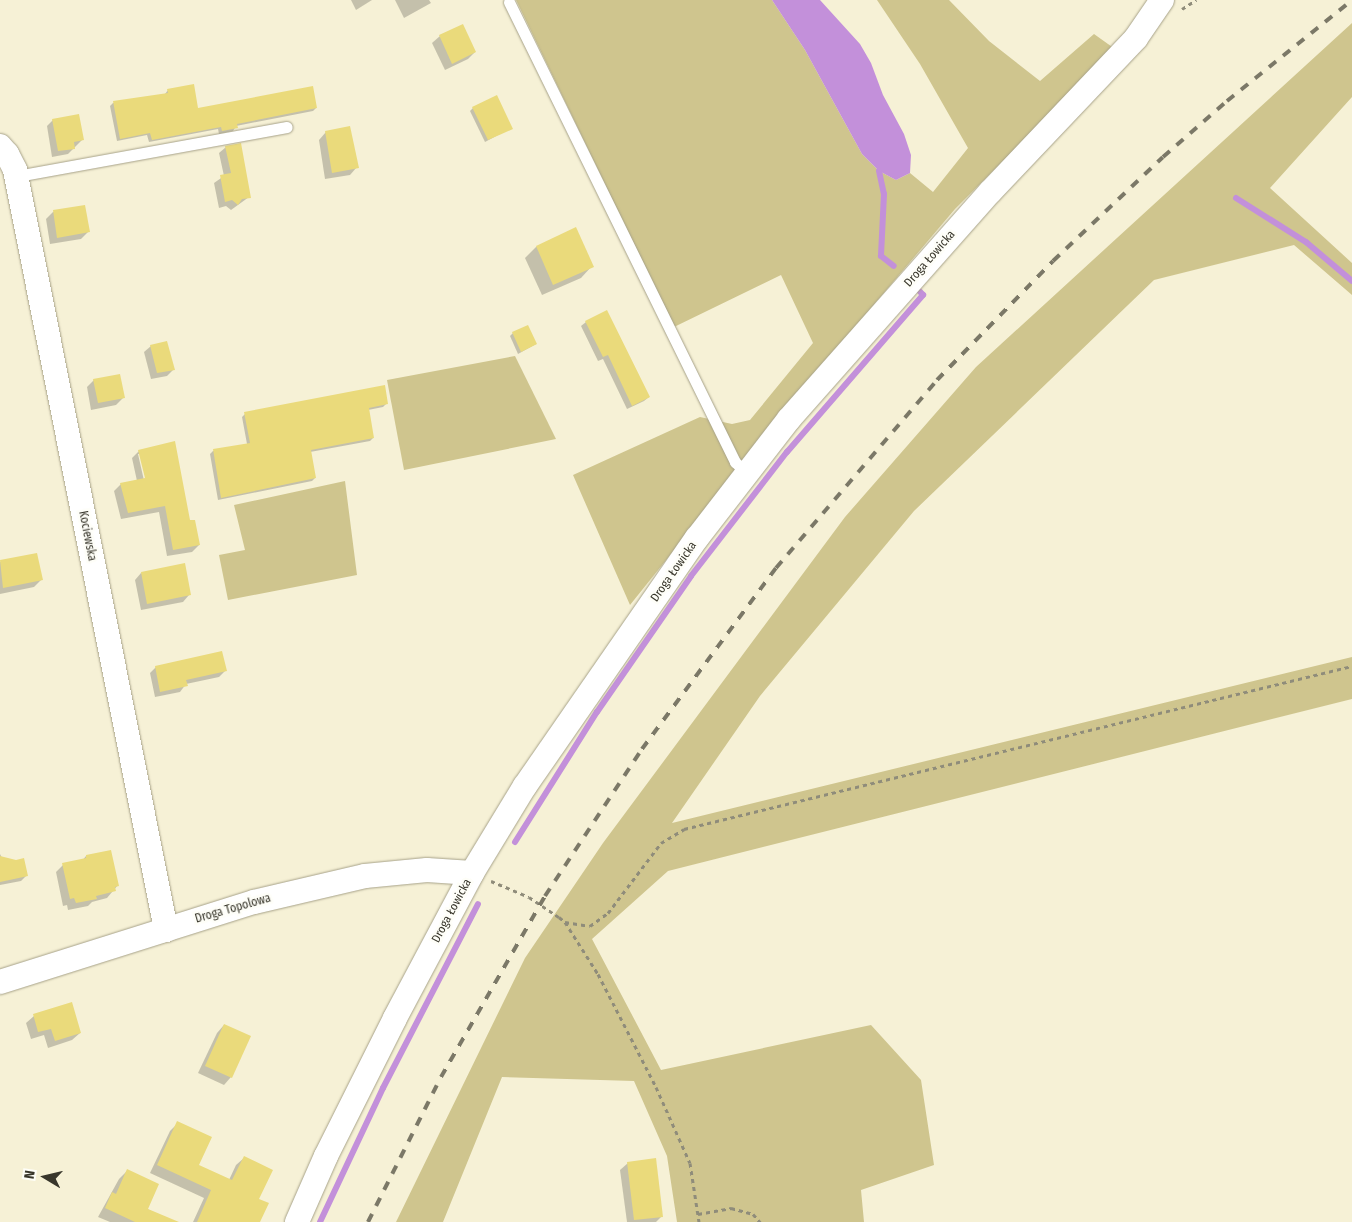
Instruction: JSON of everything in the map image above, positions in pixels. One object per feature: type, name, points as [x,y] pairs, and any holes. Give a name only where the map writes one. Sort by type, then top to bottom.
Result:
[{"type":"street","name":"Droga Łowicka","points":[[296,1222],[326,1156],[395,1018],[472,873],[531,778],[697,538],[789,420],[990,192],[1136,38],[1162,0]]},
{"type":"street","name":"Kociewska","points":[[0,146],[7,154],[17,176],[166,930]]},
{"type":"street","name":"Droga Topolowa","points":[[0,982],[254,902],[366,876],[427,870],[472,873]]},
{"type":"lane","points":[[509,2],[735,462],[747,473]]},
{"type":"lane","points":[[17,176],[286,128]]},
{"type":"path","points":[[565,922],[590,926],[608,914],[661,843],[684,829],[1352,666]]},
{"type":"path","points":[[472,873],[529,897],[565,922],[598,974],[656,1087],[690,1164],[699,1222]]},
{"type":"path","points":[[698,1214],[731,1208],[753,1214],[760,1222]]},
{"type":"shaded area","points":[[516,0],[772,0],[805,50],[862,154],[879,171],[896,180],[910,173],[933,192],[968,148],[920,64],[877,0],[949,0],[989,41],[1040,81],[1094,34],[1115,49],[955,209],[821,367],[630,605],[573,475],[700,417],[732,424],[750,420],[813,343],[781,275],[674,327]]},
{"type":"shaded area","points":[[772,0],[820,0],[860,44],[871,63],[883,95],[904,134],[911,155],[910,173],[896,180],[879,171],[862,154],[805,50]]},
{"type":"shaded area","points":[[1352,23],[1352,97],[1270,188],[1352,263],[1352,295],[1294,245],[1154,280],[914,511],[760,696],[672,823],[1352,657],[1352,699],[668,871],[592,939],[661,1070],[871,1025],[921,1080],[934,1165],[861,1190],[864,1222],[677,1222],[667,1156],[634,1081],[502,1077],[443,1222],[396,1222],[525,958],[603,843],[845,517],[976,367]]},
{"type":"shaded area","points":[[515,356],[556,439],[404,470],[387,380]]},
{"type":"shaded area","points":[[345,481],[357,575],[228,600],[219,555],[245,550],[234,505]]},
{"type":"building","points":[[463,24],[476,52],[452,64],[439,35]]},
{"type":"building","points":[[194,84],[198,108],[313,86],[317,108],[237,124],[238,128],[222,131],[221,127],[152,140],[150,133],[120,139],[113,101],[168,93],[167,89]]},
{"type":"building","points":[[497,95],[513,129],[488,140],[472,107]]},
{"type":"building","points":[[79,114],[84,140],[74,142],[75,149],[58,151],[52,119]]},
{"type":"building","points":[[350,126],[359,168],[332,173],[325,131]]},
{"type":"building","points":[[241,143],[251,198],[242,199],[238,205],[232,200],[225,202],[220,175],[231,173],[225,146]]},
{"type":"building","points":[[85,205],[90,232],[57,238],[53,210]]},
{"type":"building","points":[[576,227],[594,267],[553,285],[536,246]]},
{"type":"building","points":[[607,310],[650,397],[632,406],[608,355],[603,357],[585,321]]},
{"type":"building","points":[[528,325],[537,344],[521,352],[512,332]]},
{"type":"building","points":[[167,341],[175,370],[157,373],[150,345]]},
{"type":"building","points":[[120,374],[125,398],[98,403],[93,379]]},
{"type":"building","points":[[385,385],[388,404],[369,408],[374,438],[311,450],[316,478],[221,498],[213,449],[250,443],[244,412]]},
{"type":"building","points":[[175,441],[190,520],[195,520],[200,545],[173,550],[165,506],[128,513],[120,483],[145,478],[138,450]]},
{"type":"building","points":[[37,553],[43,580],[3,588],[0,560]]},
{"type":"building","points":[[185,563],[191,595],[147,604],[141,572]]},
{"type":"building","points":[[222,651],[227,671],[186,680],[188,686],[160,692],[155,666]]},
{"type":"building","points":[[111,850],[119,886],[115,887],[116,891],[96,896],[97,899],[76,903],[74,898],[70,899],[62,863],[86,858],[86,855]]},
{"type":"building","points":[[0,856],[16,860],[24,858],[28,876],[0,882]]},
{"type":"building","points":[[72,1002],[81,1033],[55,1041],[51,1029],[38,1032],[33,1014]]},
{"type":"building","points":[[224,1024],[251,1036],[232,1078],[205,1066]]},
{"type":"building","points":[[177,1121],[212,1137],[199,1165],[232,1180],[244,1156],[273,1170],[259,1199],[269,1203],[260,1222],[197,1222],[211,1190],[157,1165]]},
{"type":"building","points":[[656,1158],[663,1217],[634,1220],[627,1162]]},
{"type":"building","points":[[127,1169],[159,1184],[148,1209],[179,1222],[135,1222],[105,1208],[112,1192],[116,1194]]},
{"type":"waterway","points":[[879,171],[884,194],[881,256],[894,266]]},
{"type":"waterway","points":[[1236,198],[1306,242],[1352,281]]},
{"type":"waterway","points":[[515,842],[597,712],[691,576],[787,452],[923,295],[914,285]]},
{"type":"waterway","points":[[320,1222],[383,1088],[478,904]]},
{"type":"railway","points":[[368,1222],[441,1077],[545,896],[642,749],[776,568],[937,380],[1053,261],[1163,157],[1227,101],[1352,0]]}]
